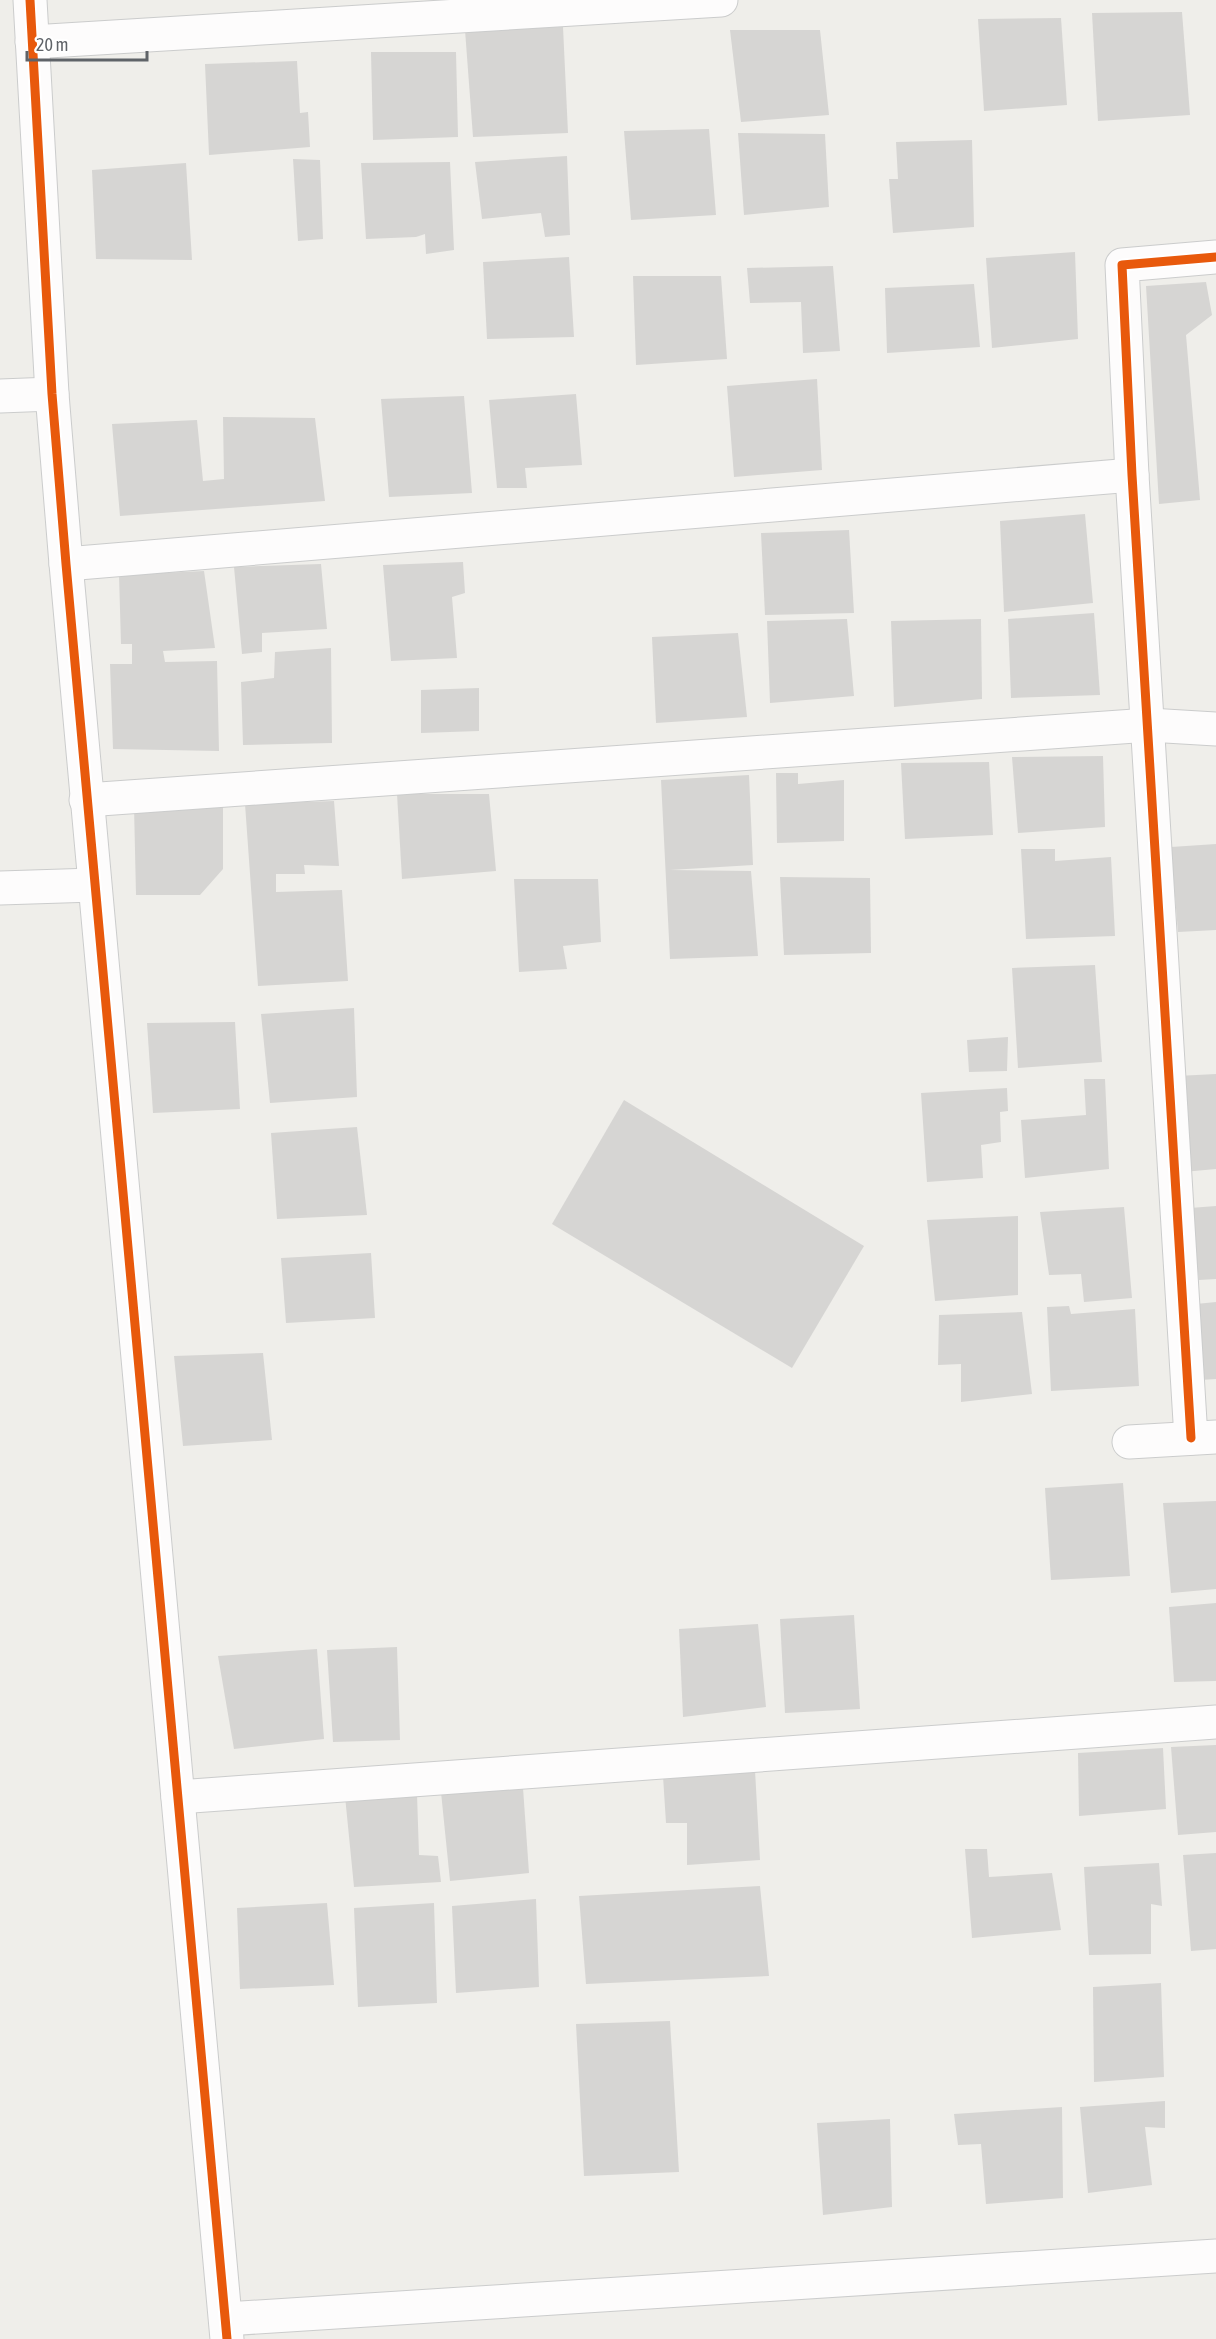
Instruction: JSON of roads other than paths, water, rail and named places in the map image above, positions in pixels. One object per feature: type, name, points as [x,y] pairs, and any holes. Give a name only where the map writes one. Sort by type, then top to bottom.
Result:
[{"type":"street","points":[[30,0],[52,394],[66,564],[226,2329],[1216,2256]]},
{"type":"street","points":[[32,42],[721,0]]},
{"type":"street","points":[[1129,1442],[1204,1437],[1149,725],[1132,475],[1122,264],[1216,257]]},
{"type":"street","points":[[0,396],[52,394]]},
{"type":"street","points":[[66,564],[1132,475]]},
{"type":"street","points":[[87,800],[1149,725],[1216,729]]},
{"type":"street","points":[[0,888],[94,885]]},
{"type":"street","points":[[178,1797],[1216,1722]]}]
